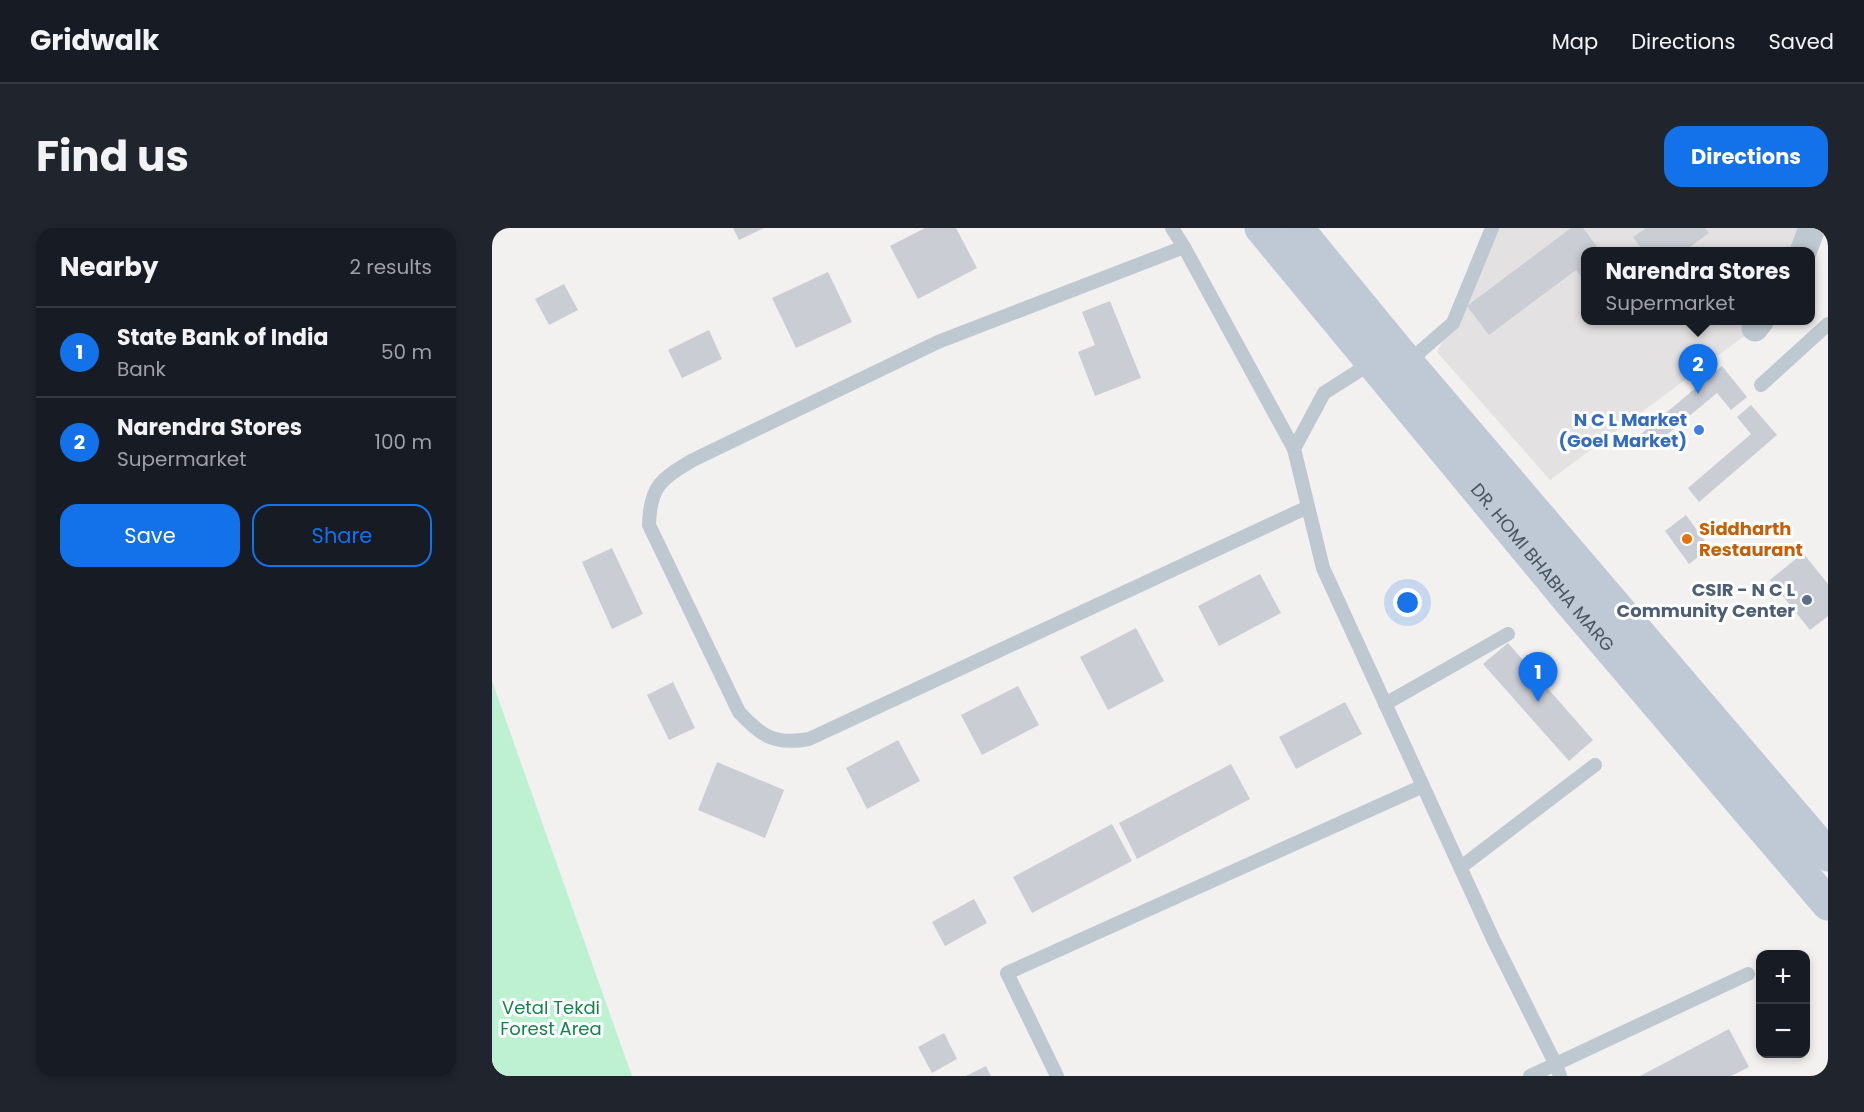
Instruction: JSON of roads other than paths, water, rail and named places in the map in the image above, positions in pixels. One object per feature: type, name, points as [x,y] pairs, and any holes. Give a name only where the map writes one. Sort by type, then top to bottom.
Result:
[{"type":"main road","name":"DR. HOMI BHABHA MARG","points":[[1261,228],[1572,604],[1828,904]]},
{"type":"main road","name":"DR. HOMI BHABHA MARG","points":[[1297,228],[1408,362],[1828,855]]},
{"type":"street","points":[[1805,247],[1812,228]]},
{"type":"lane","points":[[1172,228],[1294,449],[1323,568],[1494,941],[1558,1070]]},
{"type":"lane","points":[[1408,362],[1453,323],[1492,228]]},
{"type":"lane","points":[[1184,247],[938,342],[693,460],[669,474],[654,492],[649,525],[659,546],[739,712],[754,729],[770,739],[791,742],[809,739],[1308,507]]},
{"type":"lane","points":[[1761,386],[1828,324]]},
{"type":"lane","points":[[1294,449],[1324,393],[1371,363]]},
{"type":"lane","points":[[1385,704],[1508,634]]},
{"type":"lane","points":[[1461,867],[1595,765]]},
{"type":"lane","points":[[1057,1076],[1007,974],[1423,786]]},
{"type":"lane","points":[[1530,1076],[1558,1070],[1748,974]]},
{"type":"place","name":"Narendra Stores","points":[[1698,394]]},
{"type":"place","name":"N C L Market (Goel Market)","points":[[1699,430]]},
{"type":"place","name":"Siddharth Restaurant","points":[[1687,539]]},
{"type":"place","name":"CSIR - N C L Community Center","points":[[1807,600]]},
{"type":"place","name":"State Bank of India","points":[[1538,702]]},
{"type":"park label","name":"Vetal Tekdi Forest Area","points":[[551,1018]]}]
